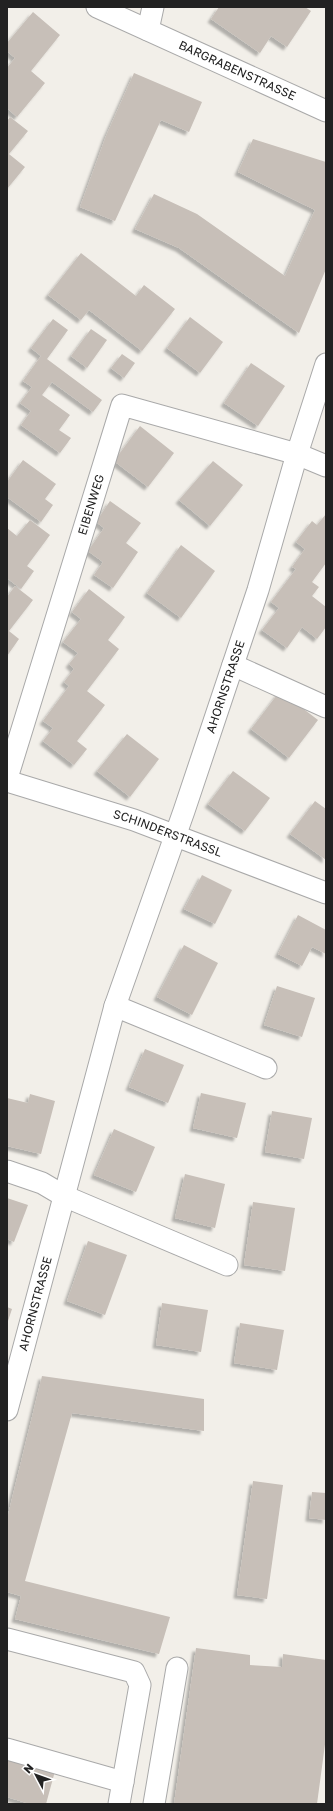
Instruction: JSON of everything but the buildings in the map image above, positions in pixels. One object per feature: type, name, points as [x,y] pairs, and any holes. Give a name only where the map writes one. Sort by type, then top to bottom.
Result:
[{"type":"street","name":"BARGRABENSTRASSE","points":[[97,7],[326,111]]},
{"type":"street","points":[[148,30],[153,7]]},
{"type":"street","name":"AHORNSTRASSE","points":[[7,1410],[115,1006],[175,836],[258,590],[297,454],[326,364]]},
{"type":"street","name":"EIBENWEG","points":[[7,778],[122,405],[297,454]]},
{"type":"street","points":[[297,454],[326,466]]},
{"type":"street","points":[[233,665],[326,707]]},
{"type":"street","name":"SCHINDERSTRASSL","points":[[7,782],[134,820],[326,892]]},
{"type":"street","points":[[115,1006],[266,1068]]},
{"type":"street","points":[[7,1171],[42,1184],[64,1196],[227,1265]]},
{"type":"street","points":[[7,1639],[134,1672],[140,1685],[119,1804]]},
{"type":"street","points":[[154,1804],[177,1668]]},
{"type":"street","points":[[7,1749],[123,1782]]}]
